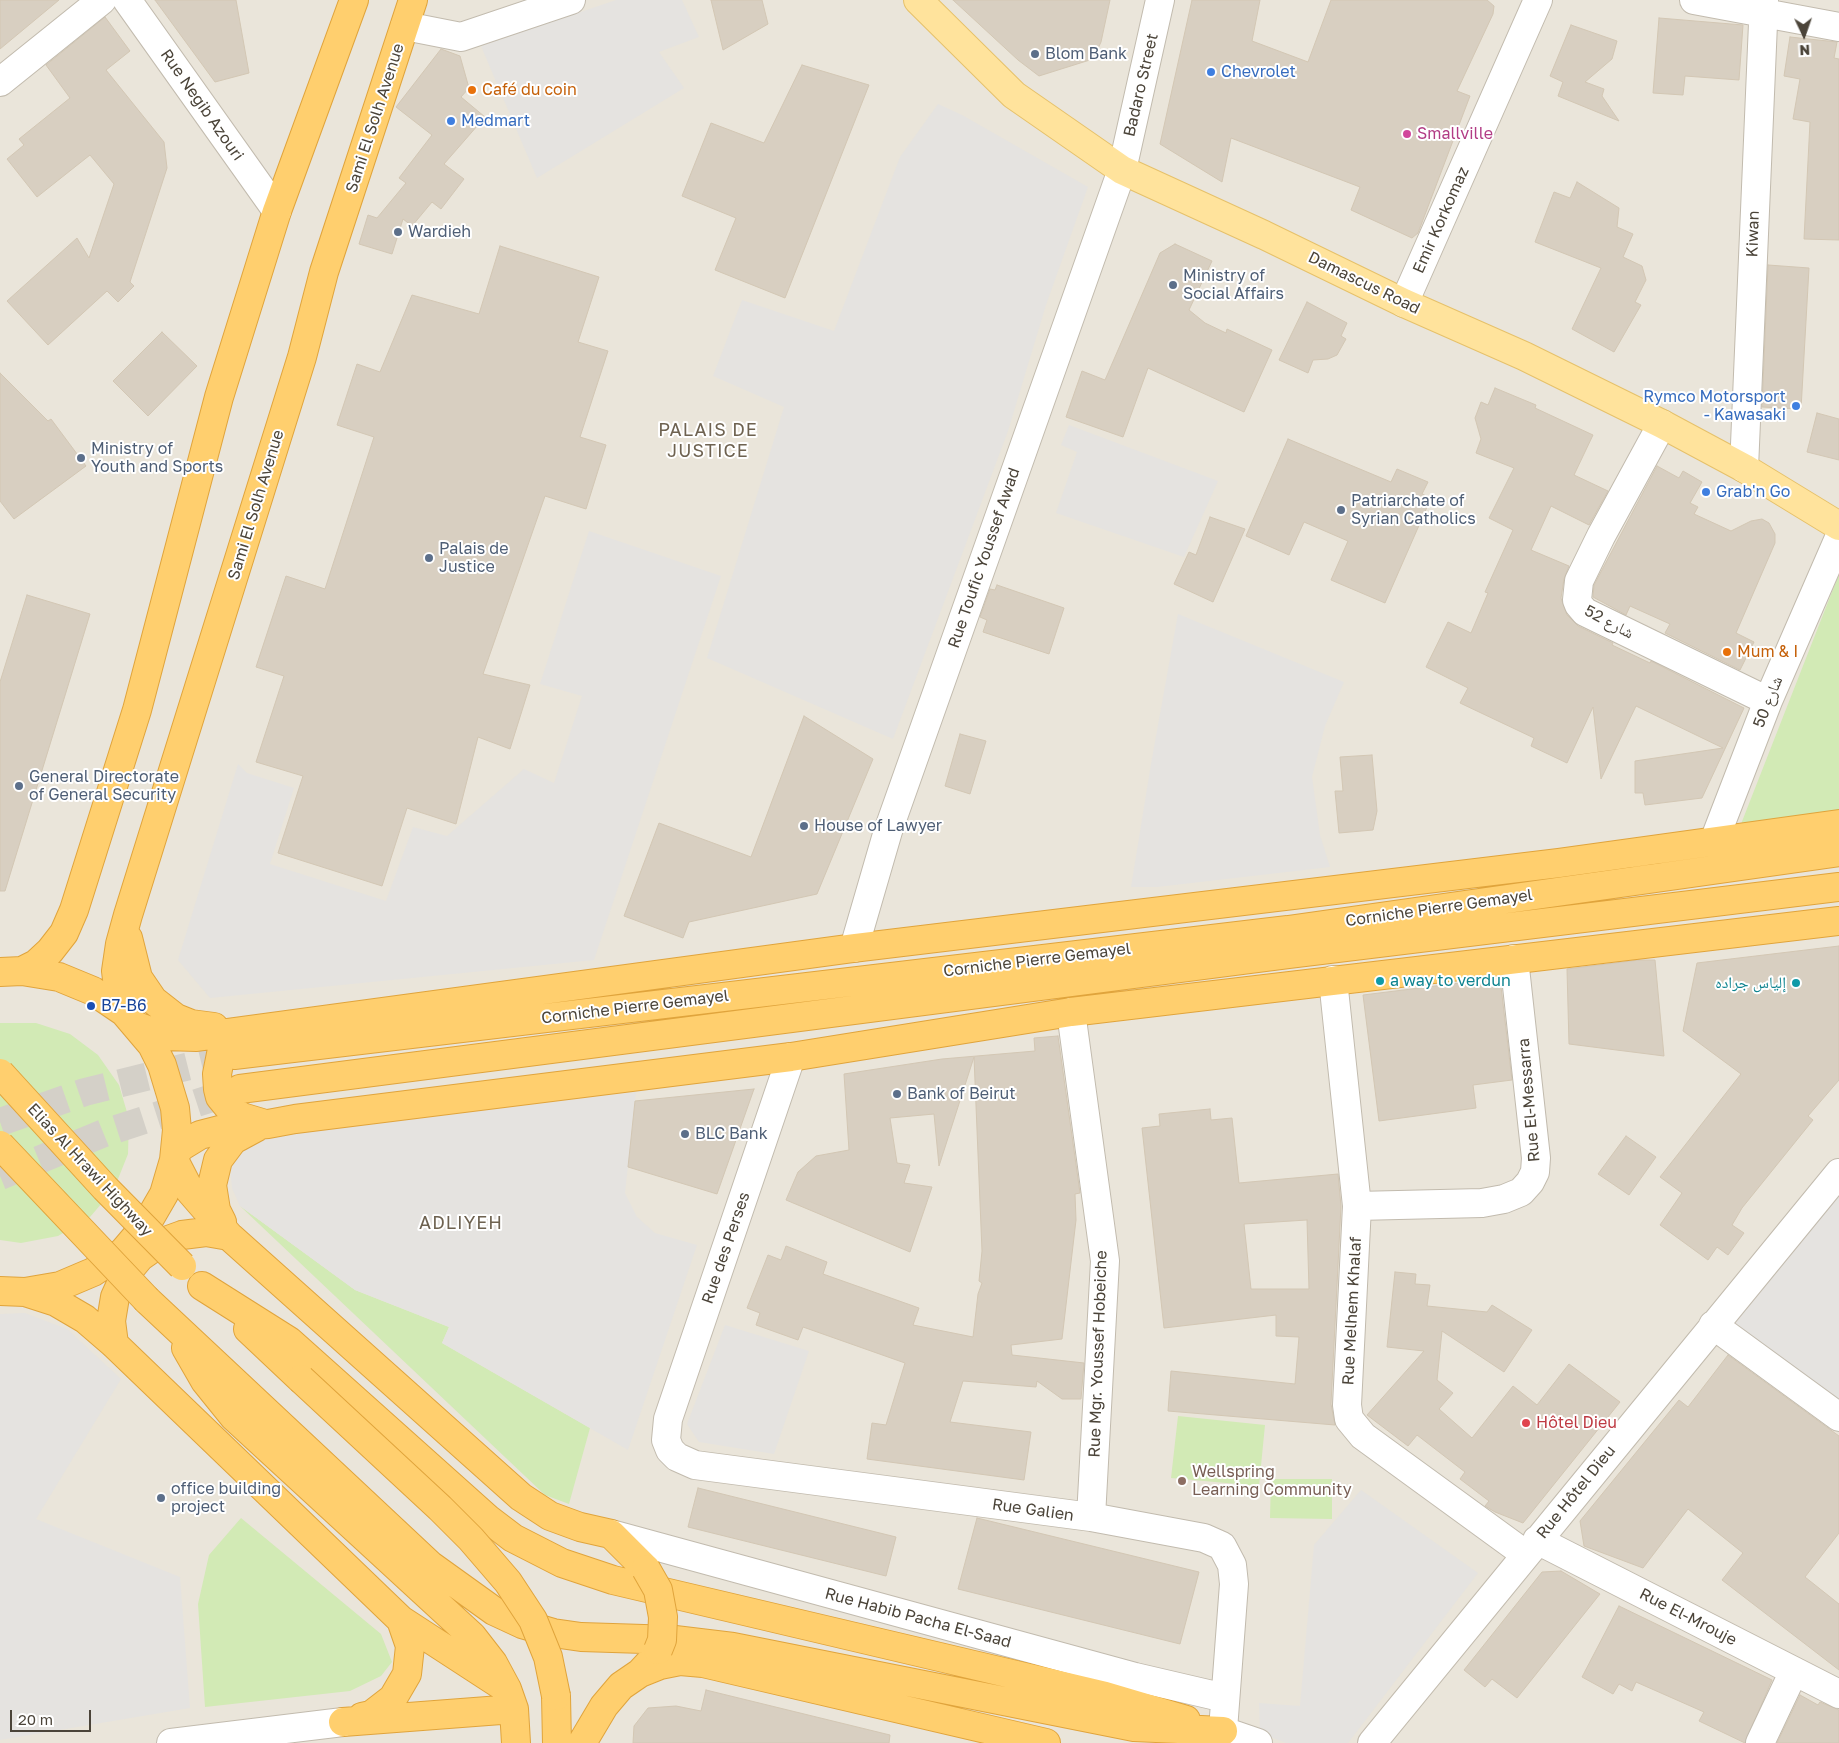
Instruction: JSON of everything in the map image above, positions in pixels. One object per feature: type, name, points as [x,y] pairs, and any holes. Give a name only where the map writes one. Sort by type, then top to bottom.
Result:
[{"type":"highway","points":[[11,971],[36,964],[64,933],[74,910],[137,710],[219,397],[277,210],[354,0]]},
{"type":"highway","name":"Sami El Solh Avenue","points":[[131,1020],[119,996],[116,971],[120,944],[128,915],[302,357],[324,272],[413,0]]},
{"type":"highway","points":[[11,971],[59,976],[93,990],[131,1020],[152,1033],[174,1038],[854,948],[1559,863],[1839,824]]},
{"type":"highway","name":"Corniche Pierre Gemayel","points":[[240,1090],[1288,942],[1839,852]]},
{"type":"highway","points":[[1071,1012],[1288,942],[1559,863]]},
{"type":"highway","name":"Corniche Pierre Gemayel","points":[[234,1055],[1288,942],[1839,887]]},
{"type":"highway","points":[[128,915],[130,952],[135,972],[144,990],[163,1010],[191,1024],[226,1029],[252,1029]]},
{"type":"highway","points":[[175,1156],[182,1146],[200,1135],[231,1127],[268,1124],[315,1116],[791,1057],[1071,1012],[1839,921]]},
{"type":"highway","points":[[1039,925],[1514,959]]},
{"type":"highway","points":[[12,1291],[60,1286],[93,1272],[123,1252],[146,1225],[164,1194],[175,1156],[175,1108],[170,1086],[152,1046],[131,1020]]},
{"type":"highway","points":[[252,1029],[227,1044],[221,1054],[216,1074],[218,1089],[220,1097],[229,1108],[242,1117],[268,1124]]},
{"type":"highway","name":"Elias Al Hrawi Highway","points":[[0,1073],[106,1188],[202,1286]]},
{"type":"highway","points":[[229,1236],[216,1210],[213,1198],[214,1172],[225,1149],[233,1140],[250,1130],[268,1124]]},
{"type":"highway","points":[[0,1145],[147,1300],[430,1565],[494,1611],[522,1624],[546,1631],[581,1637],[675,1640],[733,1647],[1134,1727],[1222,1737]]},
{"type":"highway","points":[[175,1156],[190,1191],[229,1236],[521,1497],[550,1516],[580,1527],[612,1534],[646,1569],[658,1590],[664,1617],[662,1640],[658,1650],[640,1673]]},
{"type":"highway","points":[[114,1344],[111,1321],[115,1297],[125,1276],[140,1257],[160,1244],[182,1235],[206,1232],[229,1236]]},
{"type":"highway","points":[[202,1286],[471,1538],[508,1582],[533,1620],[548,1657],[556,1696],[557,1743]]},
{"type":"highway","points":[[202,1286],[290,1341],[488,1519],[513,1538],[562,1562],[613,1580],[1105,1696],[1222,1737]]},
{"type":"highway","points":[[12,1291],[56,1302],[75,1313],[114,1344],[401,1620],[511,1699]]},
{"type":"highway","points":[[173,1324],[205,1381],[234,1417],[472,1636],[493,1663],[511,1699],[516,1743]]},
{"type":"highway","points":[[343,1722],[371,1715],[393,1698],[398,1690],[407,1674],[410,1646],[401,1620]]},
{"type":"highway","points":[[582,1743],[604,1706],[621,1686],[640,1673],[660,1664],[680,1661],[703,1663],[1046,1743]]},
{"type":"highway","points":[[343,1722],[511,1699]]},
{"type":"main road","name":"Damascus Road","points":[[918,0],[1014,95],[1122,170],[1264,235],[1404,303],[1524,356],[1662,424],[1744,468],[1839,526]]},
{"type":"street","points":[[0,82],[102,0]]},
{"type":"street","name":"Rue Negib Azouri","points":[[127,0],[277,210]]},
{"type":"street","points":[[405,26],[461,37],[571,0]]},
{"type":"street","name":"Badaro Street","points":[[1122,170],[1160,0]]},
{"type":"street","name":"Emir Korkomaz","points":[[1404,303],[1538,0]]},
{"type":"street","points":[[1694,0],[1763,6],[1839,27]]},
{"type":"street","name":"Kiwan","points":[[1744,468],[1763,6]]},
{"type":"street","name":"Rue Toufic Youssef Awad","points":[[854,948],[888,831],[1122,170]]},
{"type":"street","name":"شارع 52","points":[[1662,424],[1601,536],[1579,582],[1577,600],[1585,612],[1768,701]]},
{"type":"street","name":"شارع 50","points":[[1714,841],[1768,701],[1839,538]]},
{"type":"street","name":"Rue El-Messarra","points":[[1357,1206],[1482,1202],[1504,1199],[1521,1192],[1530,1182],[1535,1172],[1536,1158],[1514,959]]},
{"type":"street","name":"Rue Melhem Khalaf","points":[[1333,980],[1357,1206],[1347,1405],[1351,1424],[1363,1436],[1531,1547]]},
{"type":"street","name":"Rue Mgr. Youssef Hobeiche","points":[[1071,1012],[1105,1261],[1091,1517]]},
{"type":"street","name":"Rue des Perses","points":[[666,1440],[668,1419],[791,1057]]},
{"type":"street","name":"Rue Hôtel Dieu","points":[[1372,1743],[1839,1173]]},
{"type":"street","points":[[1713,1325],[1839,1417]]},
{"type":"street","name":"Rue Galien","points":[[666,1440],[670,1450],[677,1457],[695,1465],[1091,1517],[1204,1538],[1222,1546],[1232,1565],[1234,1584],[1222,1737]]},
{"type":"street","name":"Rue Habib Pacha El-Saad","points":[[612,1534],[1135,1677],[1225,1698]]},
{"type":"street","name":"Rue El-Mrouje","points":[[1531,1547],[1839,1694]]},
{"type":"street","points":[[1760,1743],[1794,1671]]},
{"type":"street","points":[[171,1743],[287,1736],[343,1722]]},
{"type":"street","points":[[1222,1737],[1258,1743]]},
{"type":"shaded area","points":[[0,0],[1839,0],[1839,1743],[0,1743]]},
{"type":"shaded area","points":[[616,0],[682,0],[699,37],[659,52],[684,88],[537,178],[481,46]]},
{"type":"shaded area","points":[[938,104],[962,115],[1088,187],[1046,305],[1008,431],[893,739],[707,658],[784,407],[713,376],[742,300],[834,331],[900,157]]},
{"type":"shaded area","points":[[1069,425],[1218,481],[1184,557],[1056,513],[1077,452],[1061,445]]},
{"type":"shaded area","points":[[589,531],[721,576],[594,960],[210,998],[178,960],[238,764],[247,773],[294,788],[270,864],[386,901],[413,827],[447,836],[524,769],[554,783],[582,696],[540,684]]},
{"type":"shaded area","points":[[1178,614],[1344,682],[1325,726],[1312,777],[1320,835],[1330,867],[1157,887],[1131,887]]},
{"type":"shaded area","points":[[636,1092],[625,1193],[637,1217],[655,1233],[697,1245],[628,1450],[442,1343],[449,1327],[355,1290],[240,1206],[232,1188],[230,1167],[246,1140]]},
{"type":"shaded area","points":[[1839,1194],[1839,1401],[1732,1322]]},
{"type":"shaded area","points":[[25,1313],[67,1329],[121,1379],[36,1519],[180,1577],[190,1708],[0,1740],[0,1314]]},
{"type":"shaded area","points":[[725,1325],[809,1351],[774,1454],[699,1442],[687,1424]]},
{"type":"shaded area","points":[[1361,1490],[1478,1573],[1348,1743],[1286,1743],[1260,1733],[1259,1703],[1300,1706],[1314,1545]]},
{"type":"green space","points":[[1839,574],[1839,810],[1741,824]]},
{"type":"green space","points":[[0,1023],[36,1023],[70,1034],[98,1055],[119,1085],[129,1119],[128,1154],[114,1189],[90,1217],[58,1236],[21,1243],[0,1240]]},
{"type":"green space","points":[[240,1206],[355,1290],[449,1327],[442,1343],[590,1428],[569,1504],[545,1495]]},
{"type":"green space","points":[[1178,1416],[1265,1425],[1259,1486],[1171,1478]]},
{"type":"green space","points":[[1271,1479],[1332,1479],[1332,1519],[1270,1518]]},
{"type":"green space","points":[[241,1518],[381,1634],[392,1662],[381,1676],[350,1691],[205,1707],[198,1604],[209,1555]]},
{"type":"building","points":[[0,0],[59,0],[0,49]]},
{"type":"building","points":[[155,0],[236,0],[249,73],[215,82]]},
{"type":"building","points":[[711,0],[762,0],[768,24],[723,50]]},
{"type":"building","points":[[953,0],[1110,0],[1101,42],[1093,59],[1039,76],[1018,60]]},
{"type":"building","points":[[1192,0],[1260,0],[1252,41],[1308,62],[1331,0],[1487,0],[1494,6],[1493,14],[1457,91],[1470,96],[1418,233],[1412,238],[1351,210],[1360,187],[1231,138],[1222,182],[1160,144]]},
{"type":"building","points":[[105,17],[130,51],[106,70],[164,142],[167,168],[130,282],[134,286],[118,302],[107,291],[48,345],[7,301],[77,238],[89,258],[114,184],[90,155],[37,197],[7,159],[24,145],[19,139],[70,98],[46,65]]},
{"type":"building","points":[[1659,18],[1743,25],[1739,80],[1685,76],[1683,95],[1653,93]]},
{"type":"building","points":[[1571,25],[1617,41],[1612,59],[1585,82],[1604,89],[1602,96],[1619,121],[1558,96],[1563,82],[1550,76]]},
{"type":"building","points":[[1790,37],[1837,42],[1834,58],[1839,59],[1839,240],[1804,239],[1810,122],[1793,119],[1800,79],[1784,76]]},
{"type":"building","points":[[441,49],[460,56],[469,88],[461,97],[485,117],[444,164],[464,179],[441,209],[432,202],[412,226],[403,219],[392,254],[359,244],[368,215],[377,218],[406,183],[399,178],[432,135],[396,107]]},
{"type":"building","points":[[802,65],[869,85],[785,298],[715,270],[736,218],[682,196],[711,123],[764,143]]},
{"type":"building","points":[[1577,182],[1619,208],[1617,227],[1633,234],[1623,257],[1642,266],[1646,280],[1635,302],[1641,305],[1614,352],[1572,329],[1601,268],[1535,242],[1554,192],[1570,198]]},
{"type":"building","points":[[1175,244],[1212,261],[1189,310],[1205,323],[1226,333],[1227,329],[1272,350],[1244,412],[1148,368],[1123,437],[1066,417],[1082,371],[1105,380],[1160,253]]},
{"type":"building","name":"Palais de Justice","points":[[500,246],[599,277],[578,342],[608,351],[580,437],[606,445],[586,509],[545,496],[483,674],[530,685],[510,749],[478,737],[456,824],[407,808],[382,886],[278,853],[303,776],[256,762],[284,676],[256,667],[286,576],[325,589],[374,437],[337,425],[357,364],[380,372],[412,295],[479,314]]},
{"type":"building","points":[[1768,265],[1809,268],[1801,409],[1762,407]]},
{"type":"building","points":[[1307,302],[1347,323],[1341,336],[1346,339],[1337,355],[1328,359],[1313,360],[1308,373],[1279,360]]},
{"type":"building","points":[[162,332],[197,366],[148,416],[113,381]]},
{"type":"building","points":[[0,373],[48,421],[51,419],[86,466],[14,519],[0,501]]},
{"type":"building","points":[[1495,388],[1536,405],[1535,408],[1593,435],[1574,475],[1608,491],[1589,525],[1551,506],[1531,550],[1569,566],[1564,579],[1561,598],[1567,615],[1578,626],[1613,643],[1612,645],[1650,663],[1651,661],[1744,708],[1702,798],[1645,805],[1643,793],[1635,793],[1635,761],[1723,748],[1636,706],[1601,779],[1593,707],[1567,763],[1531,746],[1534,738],[1460,703],[1468,688],[1426,667],[1448,622],[1471,633],[1488,593],[1485,592],[1513,530],[1489,518],[1514,468],[1476,453],[1481,439],[1475,418],[1481,402],[1488,405]]},
{"type":"building","points":[[1817,413],[1839,419],[1839,460],[1807,452]]},
{"type":"building","name":"Patriarchate of Syrian Catholics","points":[[1288,439],[1391,482],[1397,469],[1428,482],[1422,494],[1431,498],[1385,603],[1331,580],[1348,541],[1304,522],[1289,555],[1246,536]]},
{"type":"building","points":[[1657,466],[1679,478],[1683,471],[1702,482],[1690,503],[1698,507],[1694,514],[1731,531],[1751,521],[1762,519],[1769,523],[1775,534],[1775,543],[1736,633],[1754,642],[1740,670],[1665,633],[1670,624],[1630,606],[1626,615],[1593,597],[1594,585]]},
{"type":"building","points":[[1210,517],[1245,529],[1213,602],[1174,584],[1189,552],[1196,555]]},
{"type":"building","points":[[997,585],[1064,608],[1049,654],[983,632],[987,620],[980,617],[990,589],[995,590]]},
{"type":"building","name":"General Directorate of General Security","points":[[27,595],[90,614],[5,891],[0,891],[0,682]]},
{"type":"building","name":"House of Lawyer","points":[[804,716],[873,759],[817,894],[689,922],[683,938],[624,916],[659,823],[751,857]]},
{"type":"building","points":[[960,734],[986,741],[970,794],[945,786]]},
{"type":"building","points":[[1372,755],[1377,811],[1373,830],[1339,833],[1335,791],[1343,791],[1340,757]]},
{"type":"building","points":[[1839,946],[1839,1080],[1808,1116],[1813,1120],[1742,1208],[1732,1225],[1744,1233],[1728,1255],[1717,1247],[1708,1260],[1660,1225],[1682,1193],[1660,1177],[1741,1074],[1683,1031],[1697,963]]},
{"type":"building","points":[[1639,960],[1655,960],[1664,1056],[1569,1044],[1567,969]]},
{"type":"building","points":[[1500,978],[1512,1080],[1473,1085],[1476,1108],[1379,1121],[1363,995]]},
{"type":"building","points":[[1058,1036],[1080,1193],[1075,1194],[1076,1220],[1062,1339],[1011,1345],[1012,1355],[1084,1363],[1081,1399],[1062,1399],[1037,1381],[1036,1387],[963,1381],[950,1422],[1031,1432],[1024,1480],[867,1459],[872,1423],[886,1425],[905,1363],[803,1327],[798,1340],[756,1325],[760,1313],[747,1308],[768,1255],[781,1260],[786,1246],[827,1262],[823,1274],[919,1308],[913,1325],[973,1337],[978,1294],[982,1283],[979,1281],[982,1251],[974,1057],[939,1166],[934,1114],[890,1118],[897,1163],[910,1165],[904,1183],[932,1187],[910,1252],[786,1200],[798,1172],[816,1156],[849,1150],[844,1074],[942,1059],[1035,1051],[1034,1038]]},
{"type":"building","name":"BLC Bank","points":[[754,1089],[717,1194],[628,1167],[635,1101]]},
{"type":"building","points":[[1210,1109],[1211,1120],[1232,1118],[1239,1183],[1338,1174],[1341,1206],[1331,1404],[1335,1425],[1168,1411],[1171,1371],[1295,1384],[1299,1337],[1276,1336],[1276,1315],[1164,1328],[1142,1128],[1160,1126],[1159,1114]],"holes":[[[1307,1220],[1309,1289],[1251,1289],[1244,1224]]]},
{"type":"building","points":[[1626,1136],[1656,1157],[1629,1195],[1598,1174]]},
{"type":"building","points":[[1395,1272],[1416,1274],[1415,1284],[1430,1285],[1427,1306],[1487,1312],[1492,1305],[1532,1330],[1504,1372],[1442,1331],[1437,1380],[1453,1393],[1439,1409],[1472,1438],[1513,1386],[1537,1405],[1569,1364],[1620,1402],[1523,1523],[1485,1506],[1489,1501],[1460,1479],[1465,1472],[1417,1435],[1408,1446],[1367,1415],[1424,1351],[1387,1347]]},
{"type":"building","points":[[1728,1355],[1839,1436],[1839,1533],[1805,1577],[1839,1604],[1839,1670],[1722,1580],[1743,1553],[1688,1509],[1643,1568],[1584,1546],[1580,1521],[1679,1400],[1688,1407]]},
{"type":"building","points":[[698,1488],[896,1537],[886,1576],[688,1527]]},
{"type":"building","points":[[977,1518],[1199,1572],[1180,1644],[958,1589]]},
{"type":"building","points":[[1561,1571],[1600,1594],[1517,1698],[1492,1679],[1485,1687],[1464,1670],[1542,1572]]},
{"type":"building","points":[[1619,1606],[1772,1680],[1745,1743],[1699,1721],[1704,1712],[1636,1682],[1632,1691],[1619,1684],[1613,1694],[1582,1677]]},
{"type":"building","points":[[706,1690],[890,1735],[889,1743],[633,1743],[634,1726],[648,1708],[676,1706],[701,1711]]},
{"type":"building","points":[[1800,1695],[1818,1705],[1820,1702],[1839,1710],[1839,1743],[1777,1743]]},
{"type":"tunnel","points":[[0,1122],[85,1092],[234,1055]]},
{"type":"tunnel","points":[[0,1176],[104,1133],[240,1089]]},
{"type":"place","name":"Blom Bank","points":[[1035,54]]},
{"type":"place","name":"Chevrolet","points":[[1211,72]]},
{"type":"place","name":"Café du coin","points":[[472,90]]},
{"type":"place","name":"Medmart","points":[[451,121]]},
{"type":"place","name":"Smallville","points":[[1407,134]]},
{"type":"place","name":"Wardieh","points":[[398,232]]},
{"type":"place","name":"Ministry of Social Affairs","points":[[1173,285]]},
{"type":"place","name":"Rymco Motorsport - Kawasaki","points":[[1796,406]]},
{"type":"place","name":"Ministry of Youth and Sports","points":[[81,458]]},
{"type":"place","name":"Grab'n Go","points":[[1706,492]]},
{"type":"place","name":"Patriarchate of Syrian Catholics","points":[[1341,510]]},
{"type":"place","name":"Palais de Justice","points":[[429,558]]},
{"type":"place","name":"Mum & I","points":[[1727,652]]},
{"type":"place","name":"General Directorate of General Security","points":[[19,786]]},
{"type":"place","name":"House of Lawyer","points":[[804,826]]},
{"type":"place","name":"a way to verdun","points":[[1380,981]]},
{"type":"place","name":"إلياس جراده","points":[[1796,983]]},
{"type":"place","name":"B7-B6","points":[[91,1006]]},
{"type":"place","name":"Bank of Beirut","points":[[897,1094]]},
{"type":"place","name":"BLC Bank","points":[[685,1134]]},
{"type":"place","name":"Hôtel Dieu","points":[[1526,1423]]},
{"type":"place","name":"Wellspring Learning Community","points":[[1182,1481]]},
{"type":"place","name":"office building project","points":[[161,1498]]},
{"type":"district","name":"PALAIS DE JUSTICE","points":[[708,440]]},
{"type":"district","name":"ADLIYEH","points":[[461,1223]]}]
